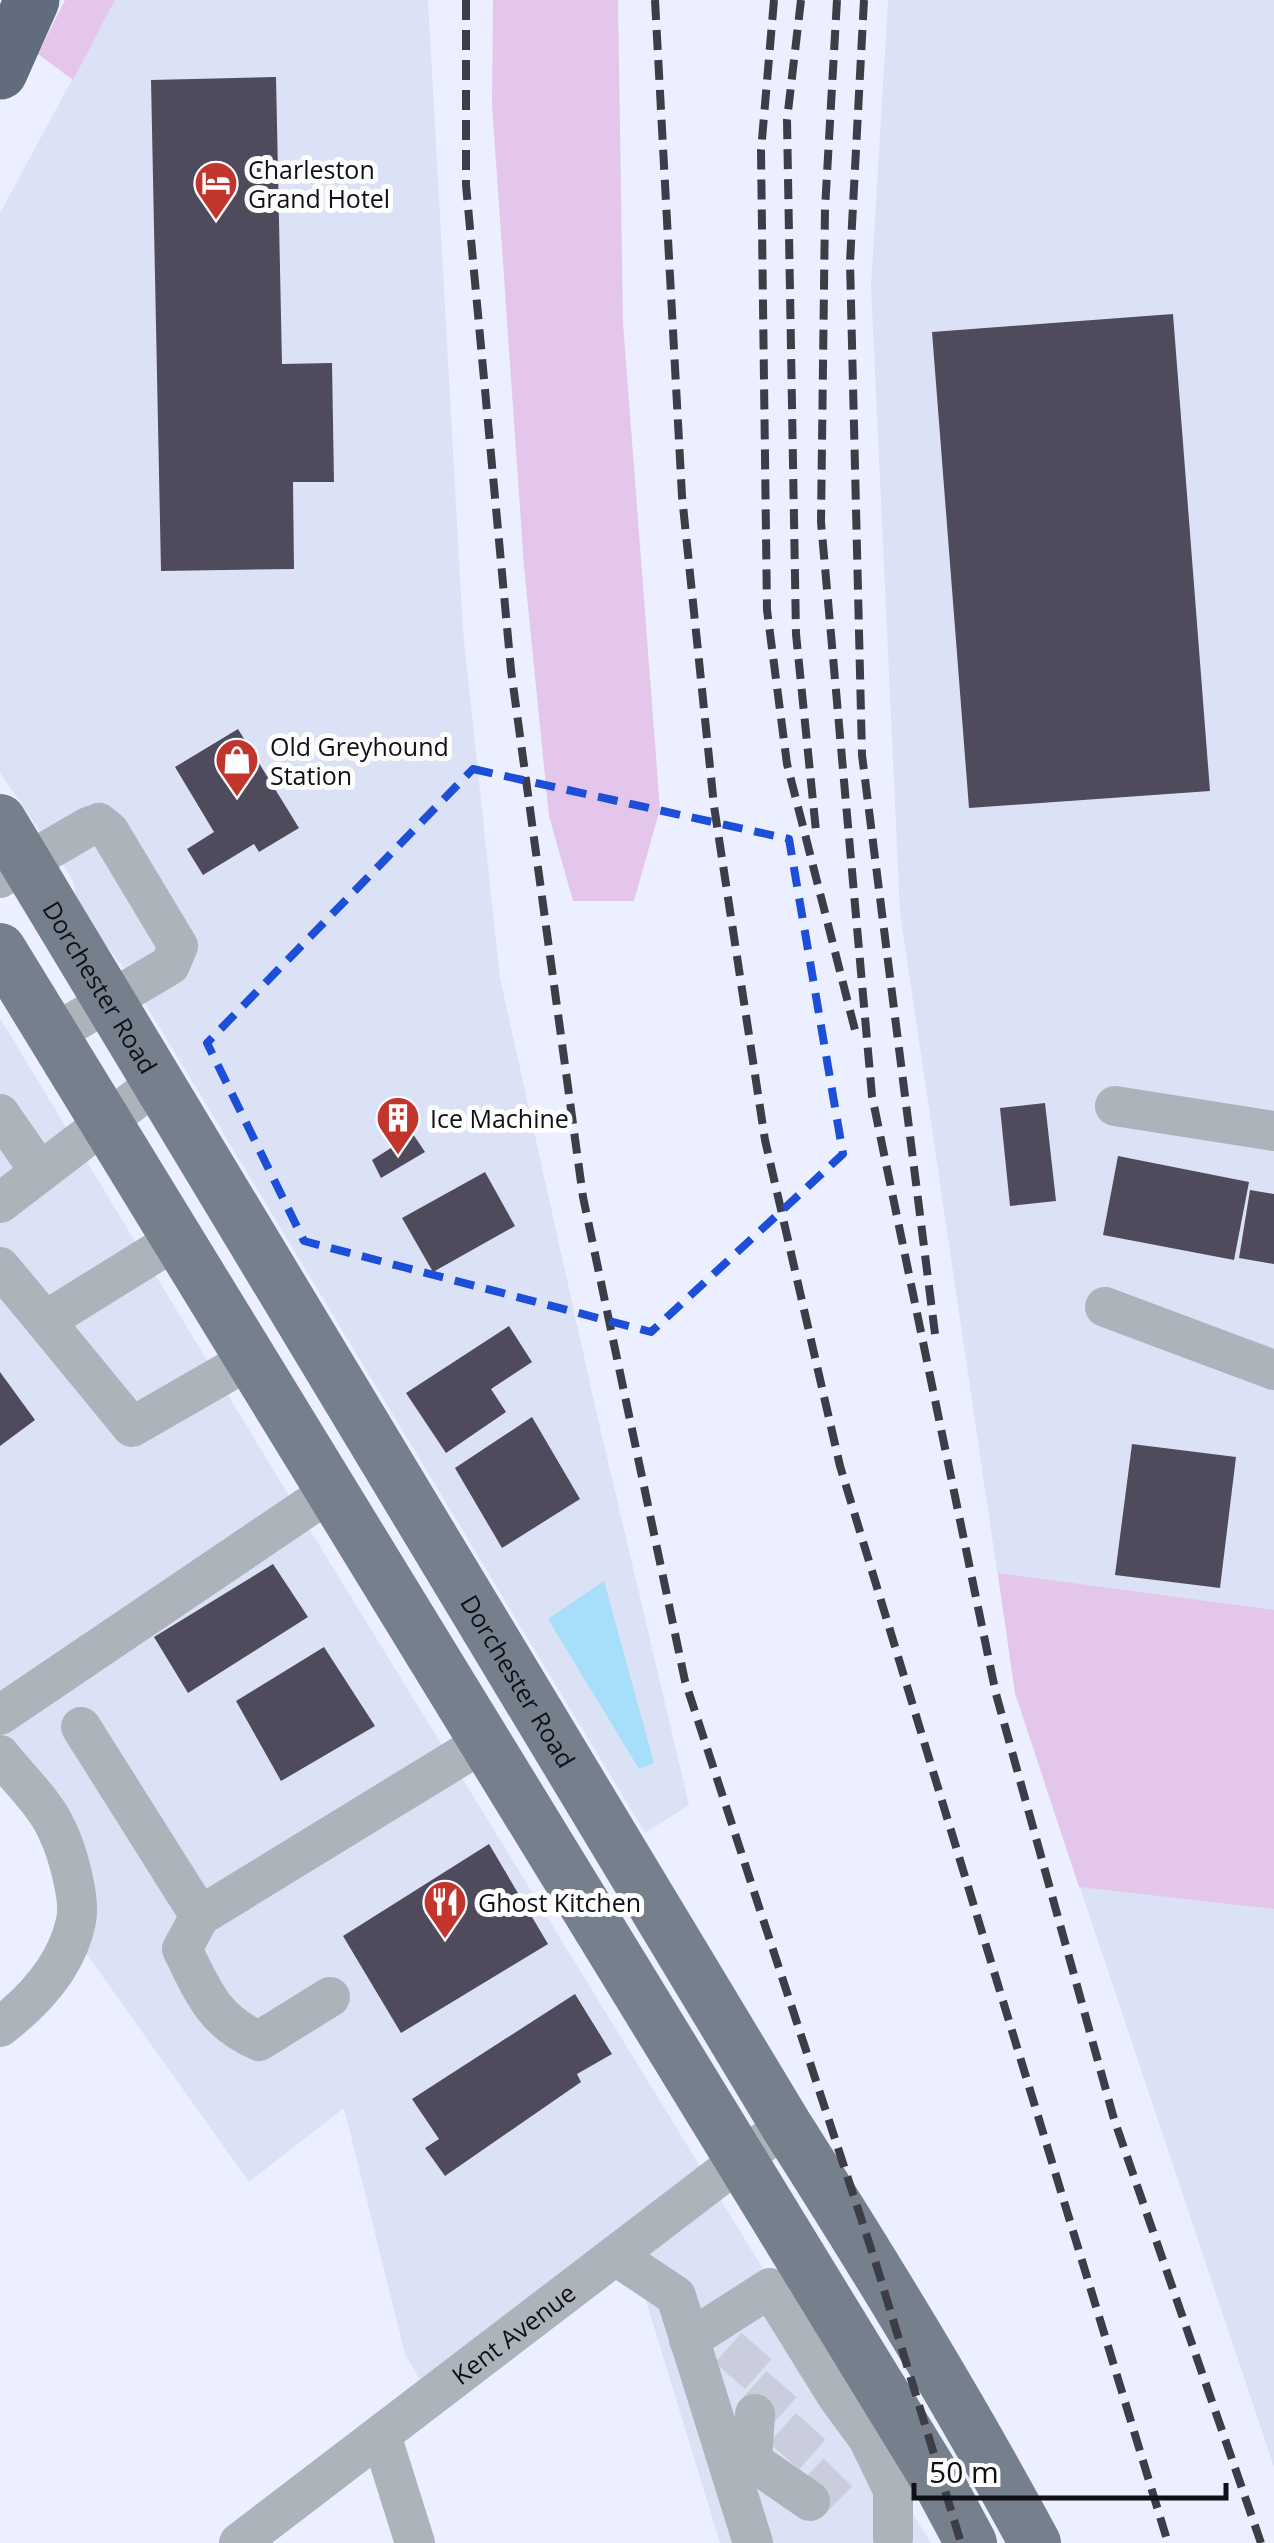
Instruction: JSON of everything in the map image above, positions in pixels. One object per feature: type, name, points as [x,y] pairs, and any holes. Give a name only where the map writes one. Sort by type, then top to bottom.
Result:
[{"type":"highway","points":[[0,72],[32,0]]},
{"type":"main road","name":"Dorchester Road","points":[[9,854],[109,1001],[943,2379],[1035,2543]]},
{"type":"main road","points":[[0,949],[740,2161],[781,2300],[870,2438],[941,2487],[971,2543]]},
{"type":"street","points":[[9,854],[99,823],[109,831],[178,946],[170,965],[52,1034]]},
{"type":"street","points":[[0,1202],[158,1082]]},
{"type":"street","points":[[1116,1106],[1274,1131]]},
{"type":"street","points":[[0,1114],[40,1172]]},
{"type":"street","points":[[46,1321],[176,1239]]},
{"type":"street","points":[[0,1267],[132,1427],[250,1360]]},
{"type":"street","points":[[1104,1308],[1274,1370]]},
{"type":"street","points":[[0,1714],[331,1491]]},
{"type":"street","points":[[81,1727],[200,1916]]},
{"type":"street","points":[[330,1997],[259,2041],[235,2031],[208,2001],[182,1949],[200,1916],[484,1742]]},
{"type":"street","points":[[0,1755],[57,1828],[73,1878],[77,1920],[55,1972],[24,2009],[0,2027]]},
{"type":"street","name":"Kent Avenue","points":[[240,2543],[786,2125]]},
{"type":"street","points":[[616,2256],[676,2296],[690,2340],[756,2463],[810,2500]]},
{"type":"street","points":[[690,2340],[781,2300],[800,2360],[828,2406],[870,2438],[893,2490],[887,2541]]},
{"type":"street","points":[[730,2376],[756,2463]]},
{"type":"street","points":[[870,2438],[943,2379]]},
{"type":"street","points":[[753,2543],[755,2414]]},
{"type":"street","points":[[381,2435],[415,2543]]},
{"type":"highlighted area","points":[[473,769],[789,839],[843,1154],[651,1332],[304,1241],[207,1043]]},
{"type":"shaded area","points":[[65,0],[115,0],[73,80],[38,54]]},
{"type":"shaded area","points":[[115,0],[428,0],[463,631],[500,978],[689,1805],[645,1833],[122,965],[79,914],[68,872],[0,773],[0,213]]},
{"type":"shaded area","points":[[493,0],[618,0],[623,323],[660,809],[634,901],[573,901],[549,816],[524,566],[492,104]]},
{"type":"shaded area","points":[[888,0],[1274,0],[1274,2467],[1015,1693],[900,912],[871,286]]},
{"type":"shaded area","points":[[0,1018],[931,2543],[720,2543],[629,2245],[430,2397],[405,2354],[344,2108],[249,2182],[71,1932],[77,1920],[0,1755]]},
{"type":"shaded area","points":[[998,1573],[1274,1610],[1274,1909],[1079,1887],[1015,1693]]},
{"type":"water","points":[[604,1581],[654,1763],[639,1769],[548,1619]]},
{"type":"building","name":"Charleston Grand Hotel","points":[[276,77],[282,364],[332,363],[334,482],[293,482],[294,569],[161,571],[151,80]]},
{"type":"building","points":[[1173,314],[1210,791],[969,808],[932,332]]},
{"type":"building","name":"Old Greyhound Station","points":[[238,729],[299,828],[259,852],[254,844],[203,875],[187,849],[214,832],[175,767]]},
{"type":"building","points":[[1045,1103],[1056,1201],[1010,1206],[1000,1108]]},
{"type":"building","name":"Ice Machine","points":[[413,1134],[425,1152],[381,1178],[372,1160]]},
{"type":"building","points":[[1118,1156],[1249,1182],[1234,1260],[1103,1235]]},
{"type":"building","points":[[485,1172],[515,1226],[433,1272],[402,1218]]},
{"type":"building","points":[[1250,1190],[1274,1194],[1274,1264],[1239,1258]]},
{"type":"building","points":[[509,1326],[532,1362],[491,1389],[506,1412],[446,1453],[406,1393]]},
{"type":"building","points":[[0,1372],[35,1420],[0,1446]]},
{"type":"building","points":[[532,1417],[580,1499],[502,1548],[455,1468]]},
{"type":"building","points":[[1132,1444],[1236,1457],[1220,1588],[1115,1575]]},
{"type":"building","points":[[273,1564],[308,1617],[188,1693],[154,1637]]},
{"type":"building","points":[[324,1647],[375,1726],[281,1781],[236,1701]]},
{"type":"building","name":"Ghost Kitchen","points":[[489,1844],[548,1944],[401,2033],[343,1936]]},
{"type":"building","points":[[575,1994],[612,2054],[577,2074],[581,2082],[445,2176],[425,2148],[439,2139],[412,2099]]},
{"type":"tunnel","points":[[730,2376],[767,2334]]},
{"type":"tunnel","points":[[755,2414],[792,2372]]},
{"type":"tunnel","points":[[784,2456],[820,2416]]},
{"type":"tunnel","points":[[810,2501],[848,2462]]},
{"type":"railway","points":[[466,0],[466,185],[511,670],[583,1197],[685,1681],[877,2267],[961,2543]]},
{"type":"railway","points":[[655,0],[682,496],[714,806],[765,1140],[840,1466],[1168,2543]]},
{"type":"railway","points":[[774,0],[761,151],[767,610],[787,764],[856,1034]]},
{"type":"railway","points":[[801,0],[787,120],[796,634],[816,831]]},
{"type":"railway","points":[[837,0],[825,209],[821,522],[872,1096],[996,1694],[1114,2119],[1261,2543]]},
{"type":"railway","points":[[864,0],[850,262],[862,755],[935,1334]]},
{"type":"place","name":"Charleston Grand Hotel","points":[[216,221]]},
{"type":"place","name":"Old Greyhound Station","points":[[237,798]]},
{"type":"place","name":"Ice Machine","points":[[398,1156]]},
{"type":"place","name":"Ghost Kitchen","points":[[445,1940]]}]
